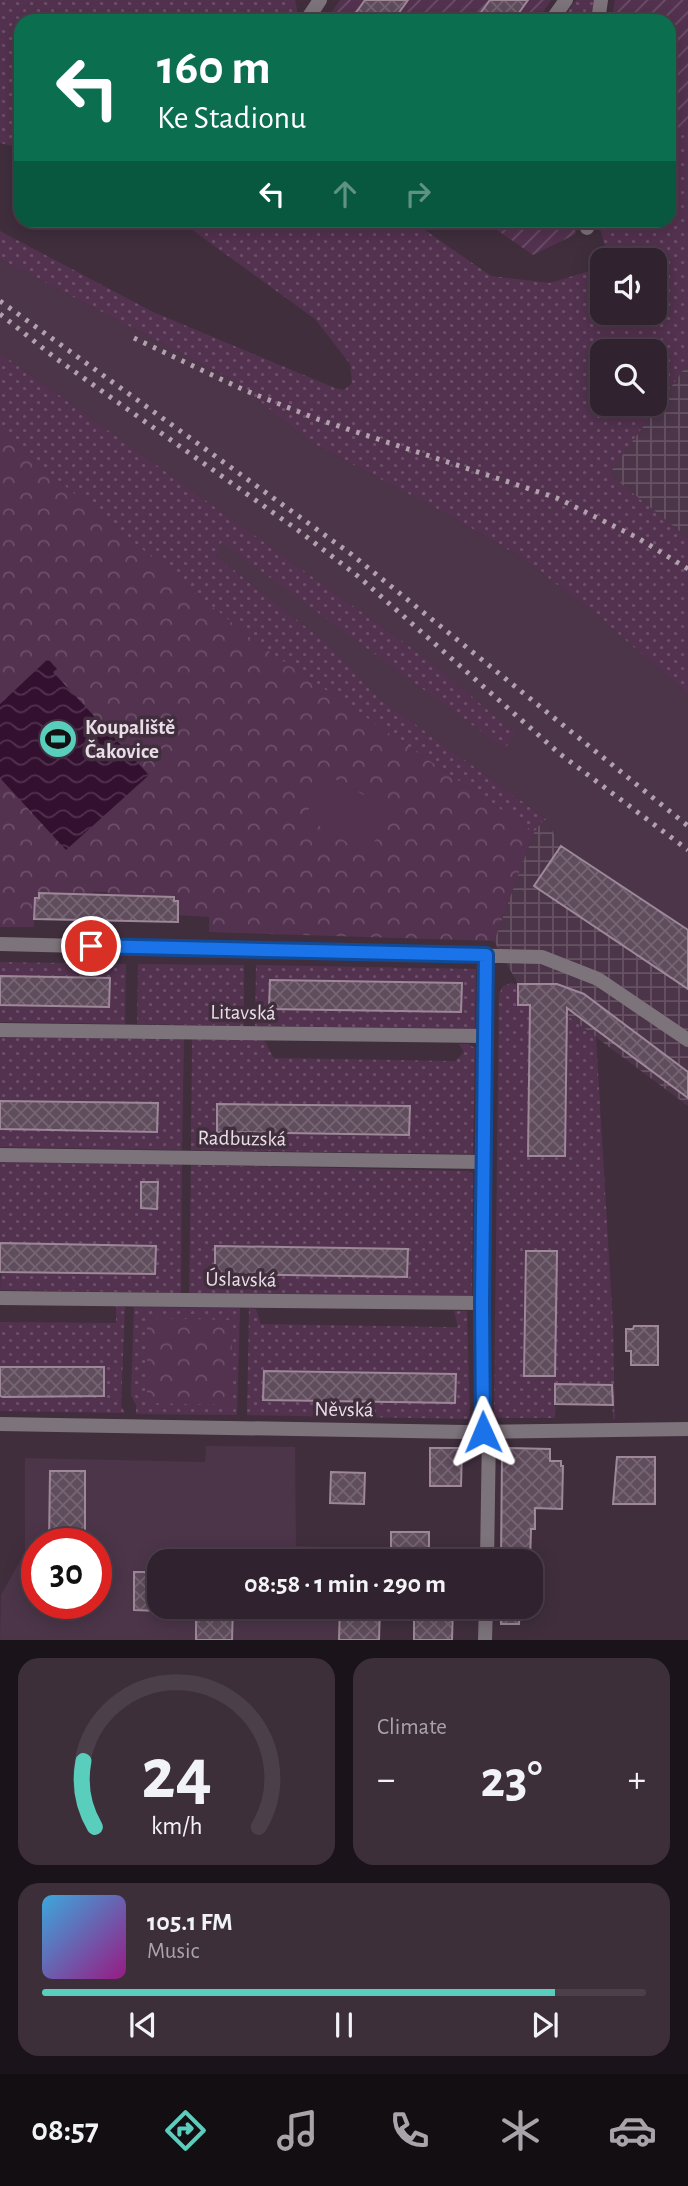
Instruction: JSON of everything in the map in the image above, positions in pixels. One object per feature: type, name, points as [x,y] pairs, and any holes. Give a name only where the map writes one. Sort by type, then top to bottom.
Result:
[{"type":"street","points":[[0,944],[542,957],[598,979],[688,1040]]},
{"type":"street","points":[[486,955],[482,1303],[486,1549]]},
{"type":"street","name":"Litavská","points":[[0,1030],[486,1036]]},
{"type":"street","name":"Radbuzská","points":[[0,1155],[484,1162]]},
{"type":"street","name":"Úslavská","points":[[0,1298],[482,1303]]},
{"type":"street","name":"Něvská","points":[[0,1424],[486,1432],[688,1429]]},
{"type":"street","points":[[485,1640],[486,1619]]},
{"type":"shaded area","points":[[0,259],[235,381],[310,442],[445,513],[519,556],[593,612],[688,694],[688,930],[561,846],[545,818],[379,698],[330,646],[216,556],[221,541],[505,749],[514,733],[427,659],[0,353]]},
{"type":"shaded area","points":[[688,363],[688,538],[609,474],[650,416],[667,416],[667,393]]},
{"type":"shaded area","points":[[545,818],[561,846],[688,930],[688,1106],[553,1005],[518,1005],[518,984],[494,941],[534,832]]},
{"type":"shaded area","points":[[206,1446],[295,1447],[296,1546],[380,1549],[147,1549],[147,1619],[340,1619],[339,1640],[0,1640],[1,1595],[21,1559],[21,1619],[112,1619],[112,1528],[25,1528],[25,1458],[205,1462]]},
{"type":"green space","points":[[0,0],[295,0],[298,14],[14,14],[14,146],[0,143]]},
{"type":"green space","points":[[340,0],[551,0],[542,14],[330,14]]},
{"type":"green space","points":[[576,0],[595,0],[593,14],[566,14]]},
{"type":"green space","points":[[615,0],[688,0],[688,118],[685,135],[676,133],[676,14],[612,14]]},
{"type":"green space","points":[[688,118],[688,363],[667,393],[667,339],[590,339],[590,416],[650,416],[609,474],[688,538],[688,694],[593,612],[519,556],[445,513],[310,442],[235,381],[0,259],[0,231],[153,312],[344,390],[352,383],[350,364],[315,319],[190,228],[422,228],[491,276],[550,283],[590,271],[590,325],[667,325],[667,248],[605,248],[600,228],[676,228],[676,133],[685,135]]},
{"type":"green space","points":[[494,228],[575,228],[576,234],[533,255]]},
{"type":"green space","points":[[0,353],[427,659],[515,733],[505,749],[221,542],[216,556],[330,646],[379,698],[545,818],[534,832],[258,644],[0,433]]},
{"type":"green space","points":[[0,433],[258,644],[534,832],[494,941],[209,932],[209,917],[178,915],[178,901],[174,901],[174,897],[135,895],[134,900],[107,899],[107,892],[93,892],[92,899],[64,893],[39,893],[39,898],[35,898],[34,927],[0,927]]},
{"type":"green space","points":[[328,775],[392,811],[367,854],[304,817]]},
{"type":"green space","points":[[0,962],[126,964],[125,1024],[0,1022],[0,1005],[109,1007],[110,979],[0,976]]},
{"type":"green space","points":[[138,964],[244,965],[244,1026],[137,1024]]},
{"type":"green space","points":[[256,965],[476,969],[475,1029],[255,1026]],"holes":[[[270,980],[461,983],[461,1012],[270,1009]]]},
{"type":"green space","points":[[511,983],[518,985],[518,1005],[553,1005],[596,1037],[613,1324],[615,1419],[612,1385],[556,1384],[555,1418],[494,1418],[499,994],[503,986]],"holes":[[[530,1025],[567,1025],[565,1156],[528,1155]],[[526,1251],[557,1251],[555,1376]]]},
{"type":"green space","points":[[0,1037],[184,1039],[182,1150],[0,1147],[0,1130],[3,1129],[157,1132],[158,1104],[0,1101]]},
{"type":"green space","points":[[192,1039],[264,1040],[274,1058],[455,1061],[464,1052],[459,1044],[468,1044],[475,1048],[473,1154],[191,1150]],"holes":[[[218,1104],[409,1106],[409,1135],[217,1132]]]},
{"type":"green space","points":[[0,1161],[182,1164],[181,1293],[0,1290],[1,1272],[155,1274],[156,1246],[0,1243]],"holes":[[[141,1182],[157,1182],[157,1209],[141,1208]]]},
{"type":"green space","points":[[191,1165],[469,1171],[473,1174],[472,1297],[189,1293]],"holes":[[[215,1246],[408,1249],[407,1277],[215,1274]]]},
{"type":"green space","points":[[116,1306],[125,1307],[121,1406],[125,1413],[0,1411],[0,1396],[104,1396],[104,1368],[0,1367],[0,1322],[116,1323]]},
{"type":"green space","points":[[134,1307],[240,1308],[237,1415],[136,1414],[136,1405],[131,1395]]},
{"type":"green space","points":[[249,1308],[256,1309],[261,1324],[448,1327],[458,1327],[454,1311],[467,1311],[470,1419],[247,1415]],"holes":[[[264,1371],[455,1374],[455,1402],[263,1400]]]},
{"type":"green space","points":[[147,1318],[233,1320],[229,1405],[147,1403]]},
{"type":"water","name":"Koupaliště Čakovice","points":[[48,659],[57,669],[53,672],[149,775],[66,850],[0,778],[0,704]]},
{"type":"building","points":[[365,0],[408,0],[398,14],[355,14]]},
{"type":"building","points":[[490,0],[528,0],[518,14],[480,14]]},
{"type":"building","points":[[561,846],[688,930],[688,989],[534,886]]},
{"type":"building","points":[[39,893],[174,897],[174,901],[178,901],[178,922],[34,919],[35,898],[39,898]]},
{"type":"building","points":[[0,976],[110,978],[109,1007],[0,1005]]},
{"type":"building","points":[[270,980],[462,983],[461,1012],[269,1009]]},
{"type":"building","points":[[518,984],[557,984],[584,994],[688,1072],[688,1098],[567,1008],[565,1156],[528,1156],[530,1005],[518,1005]]},
{"type":"building","points":[[0,1101],[158,1103],[157,1132],[0,1129]]},
{"type":"building","points":[[217,1104],[410,1106],[409,1135],[217,1132]]},
{"type":"building","points":[[141,1182],[158,1182],[157,1209],[141,1208]]},
{"type":"building","points":[[0,1243],[156,1246],[155,1274],[0,1272]]},
{"type":"building","points":[[215,1246],[408,1249],[407,1277],[215,1274]]},
{"type":"building","points":[[526,1251],[557,1251],[555,1376],[524,1376]]},
{"type":"building","points":[[634,1326],[658,1326],[658,1365],[631,1365],[631,1351],[626,1351],[626,1329],[633,1329]]},
{"type":"building","points":[[0,1367],[104,1367],[104,1396],[3,1397],[0,1396]]},
{"type":"building","points":[[264,1371],[456,1374],[455,1403],[263,1400]]},
{"type":"building","points":[[555,1384],[612,1385],[613,1405],[555,1404]]},
{"type":"building","points":[[430,1448],[462,1448],[461,1486],[430,1486]]},
{"type":"building","points":[[509,1448],[550,1449],[550,1461],[561,1461],[563,1466],[562,1509],[535,1508],[535,1529],[531,1529],[530,1549],[501,1549],[502,1455]]},
{"type":"building","points":[[617,1457],[655,1457],[655,1504],[613,1504]]},
{"type":"building","points":[[50,1471],[85,1471],[85,1528],[49,1528]]},
{"type":"building","points":[[331,1472],[365,1473],[364,1504],[330,1503]]},
{"type":"building","points":[[391,1532],[429,1532],[429,1549],[391,1549]]},
{"type":"building","points":[[134,1572],[147,1572],[147,1611],[134,1610]]},
{"type":"building","points":[[196,1619],[233,1619],[232,1640],[196,1640]]},
{"type":"building","points":[[340,1619],[380,1619],[379,1640],[339,1640]]},
{"type":"building","points":[[414,1619],[453,1619],[452,1640],[414,1640]]},
{"type":"building","points":[[501,1619],[519,1619],[519,1624],[501,1624]]},
{"type":"railway","points":[[0,301],[351,554],[688,826]]},
{"type":"railway","points":[[0,314],[54,357],[299,531],[359,577],[560,754],[688,850]]},
{"type":"railway","points":[[134,338],[244,390],[317,419],[557,498],[638,538],[688,569]]},
{"type":"place","name":"Koupaliště Čakovice","points":[[58,739]]},
{"type":"route","points":[[91,946],[486,955],[483,1432]]}]
